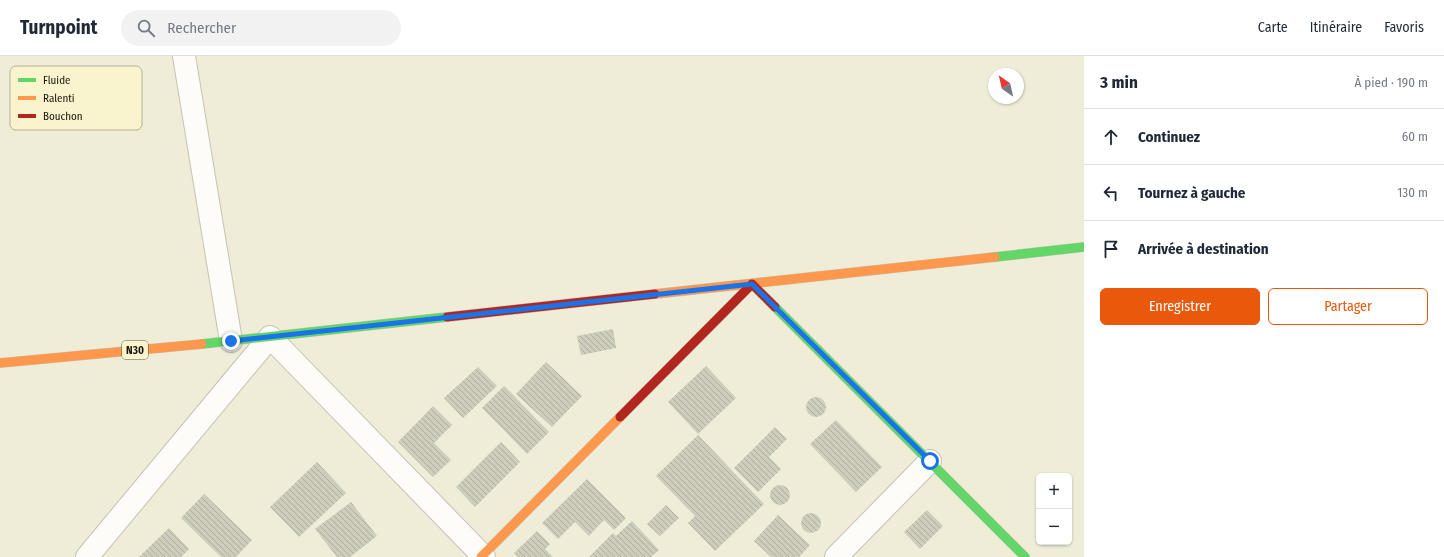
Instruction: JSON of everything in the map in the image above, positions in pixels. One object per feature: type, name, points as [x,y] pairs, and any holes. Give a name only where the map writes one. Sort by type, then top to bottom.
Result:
[{"type":"main road","name":"N30","points":[[0,363],[270,337],[1084,247]]},
{"type":"main road","points":[[483,556],[752,284],[1025,557]]},
{"type":"street","points":[[184,56],[231,341]]},
{"type":"street","points":[[87,557],[270,337],[483,556]]},
{"type":"street","points":[[836,557],[930,461]]},
{"type":"building","points":[[613,329],[616,348],[581,355],[577,336]]},
{"type":"building","points":[[546,362],[582,396],[552,427],[516,394]]},
{"type":"building","points":[[706,366],[736,398],[698,434],[668,402]]},
{"type":"building","points":[[478,367],[497,386],[463,418],[444,398]]},
{"type":"building","points":[[504,386],[549,432],[527,454],[482,408]]},
{"type":"building","points":[[816,397],[823,400],[826,407],[823,414],[816,417],[809,414],[806,407],[809,400]]},
{"type":"building","points":[[433,406],[452,425],[434,443],[451,460],[433,477],[398,442]]},
{"type":"building","points":[[836,420],[882,467],[856,492],[810,444]]},
{"type":"building","points":[[775,427],[787,439],[769,457],[781,469],[758,492],[734,468]]},
{"type":"building","points":[[698,435],[764,504],[715,551],[688,523],[695,516],[656,476]]},
{"type":"building","points":[[501,442],[520,462],[475,507],[456,487]]},
{"type":"building","points":[[317,462],[346,493],[299,537],[270,507]]},
{"type":"building","points":[[587,479],[626,518],[614,530],[604,520],[589,536],[575,522],[558,539],[542,523]]},
{"type":"building","points":[[780,485],[787,488],[790,495],[787,502],[780,505],[773,502],[770,495],[773,488]]},
{"type":"building","points":[[204,494],[252,540],[236,557],[221,557],[181,518]]},
{"type":"building","points":[[351,502],[377,536],[350,557],[337,557],[315,529]]},
{"type":"building","points":[[666,505],[679,518],[660,536],[647,524]]},
{"type":"building","points":[[927,510],[943,526],[920,549],[904,532]]},
{"type":"building","points":[[811,513],[818,516],[821,523],[818,530],[811,533],[804,530],[801,523],[804,516]]},
{"type":"building","points":[[778,515],[810,545],[799,557],[771,557],[754,541]]},
{"type":"building","points":[[632,521],[659,550],[651,557],[589,557],[613,533],[616,536]]},
{"type":"building","points":[[169,528],[189,549],[181,557],[139,557]]},
{"type":"building","points":[[537,531],[550,544],[545,549],[553,557],[518,557],[514,553]]},
{"type":"traffic: fast","points":[[995,257],[1084,247]]},
{"type":"traffic: fast","points":[[775,307],[1025,557]]},
{"type":"traffic: fast","points":[[202,344],[447,317]]},
{"type":"traffic: slow","points":[[655,294],[995,257]]},
{"type":"traffic: slow","points":[[0,363],[202,344]]},
{"type":"traffic: slow","points":[[481,557],[620,417]]},
{"type":"traffic: jam","points":[[620,417],[752,284],[775,307]]},
{"type":"traffic: jam","points":[[447,317],[655,294]]},
{"type":"route","points":[[231,341],[752,284],[930,461]]}]
